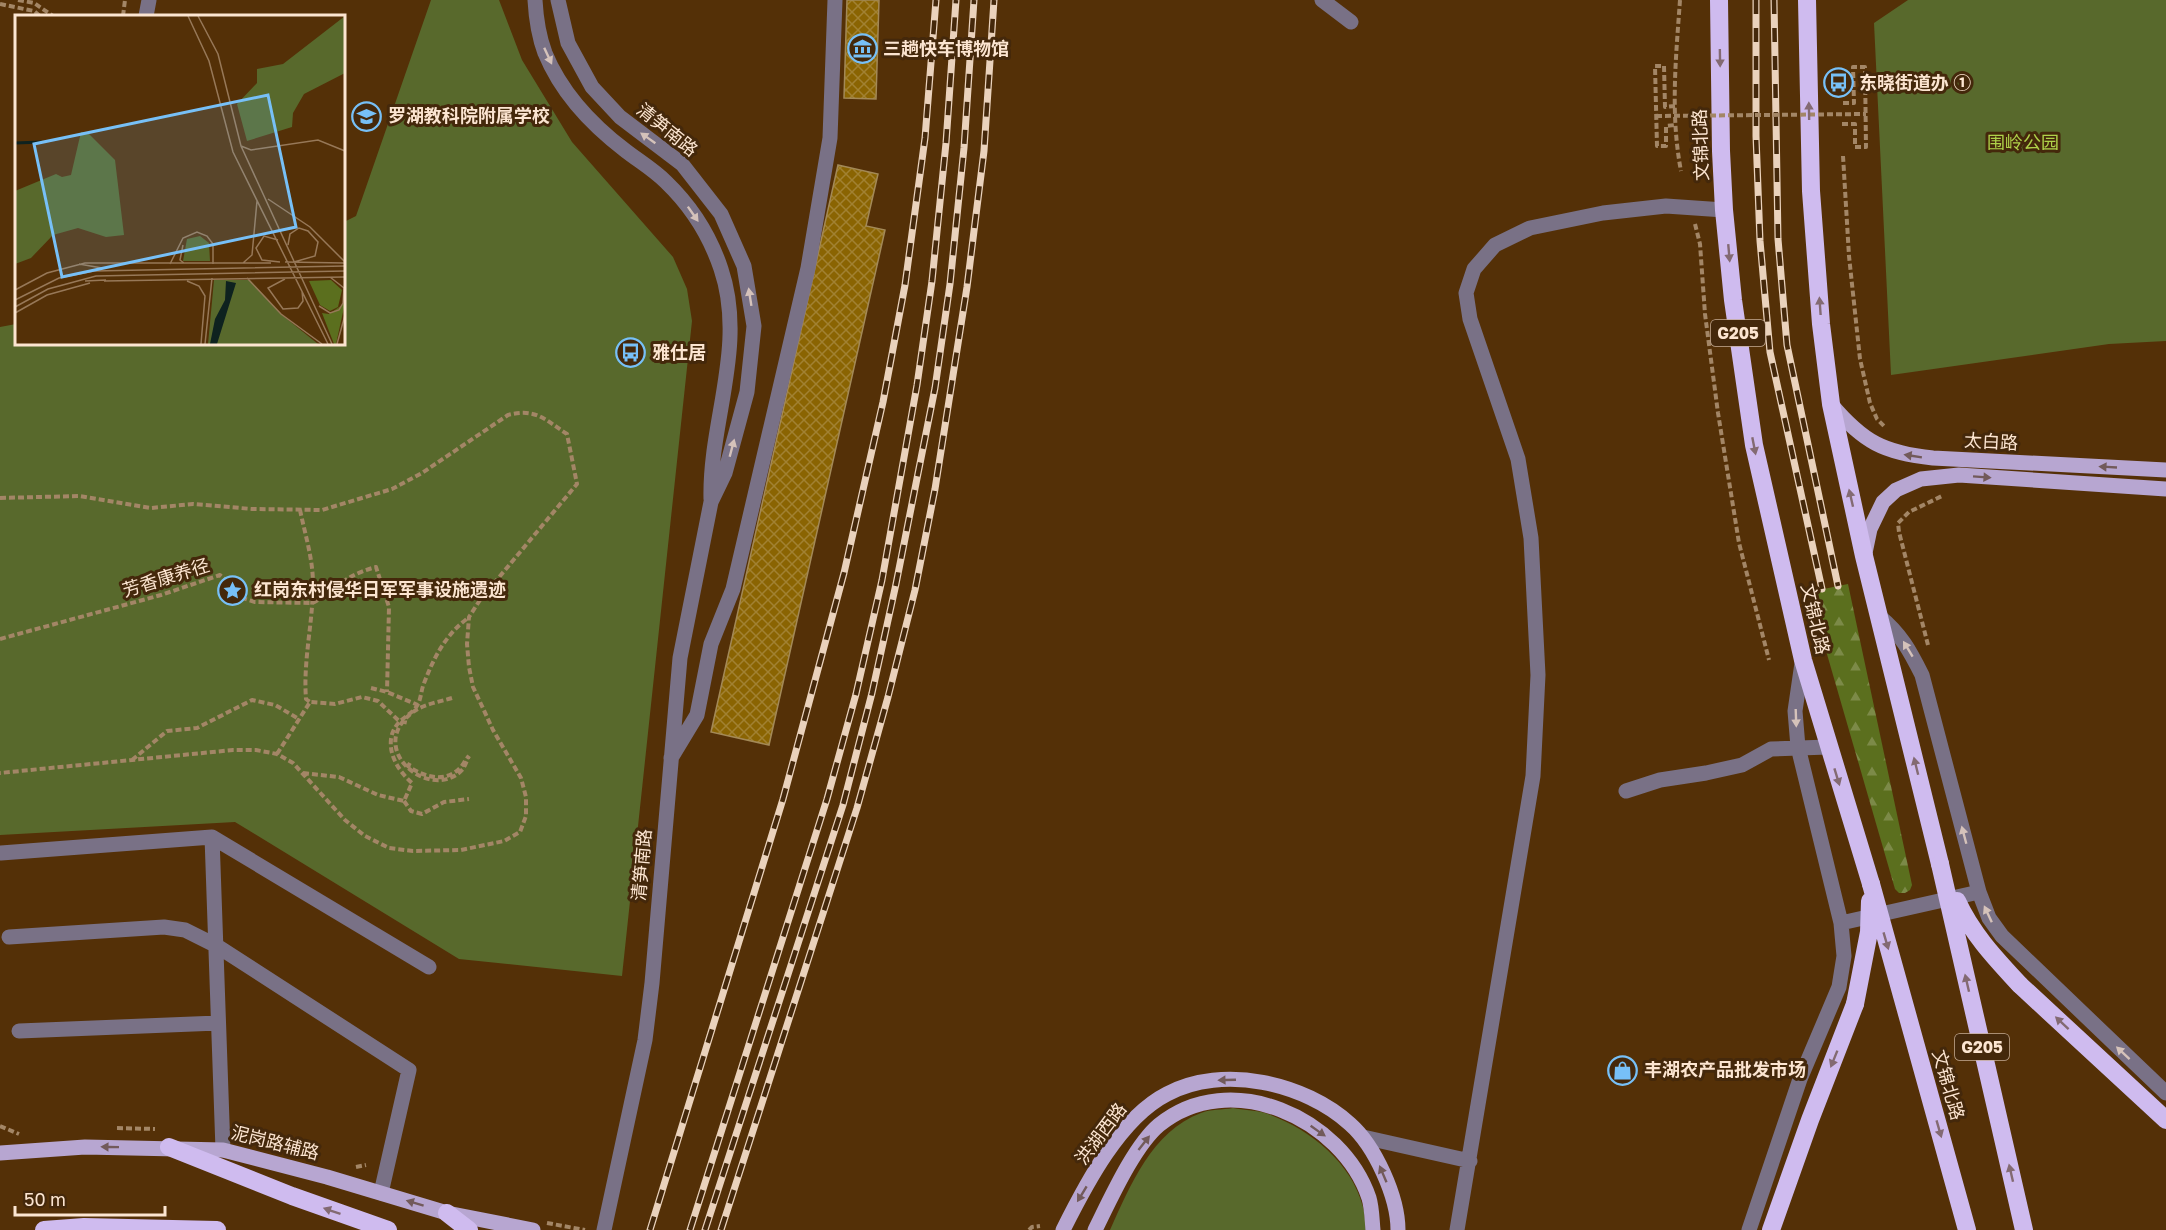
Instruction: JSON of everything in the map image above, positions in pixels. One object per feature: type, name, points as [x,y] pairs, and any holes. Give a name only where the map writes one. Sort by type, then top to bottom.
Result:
[{"type":"highway","name":"文锦北路","points":[[1719,0],[1721,151],[1725,210],[1733,300],[1754,445],[1803,660],[1871,884],[1967,1230]]},
{"type":"highway","name":"G205","points":[[1807,0],[1811,191],[1821,324],[1831,404],[1864,556],[1940,864],[2024,1230]]},
{"type":"highway","points":[[1940,864],[1966,920],[1991,954],[2020,985],[2166,1120]]},
{"type":"highway","points":[[1771,1230],[1855,1004],[1869,932],[1871,884]]},
{"type":"highway","points":[[169,1148],[292,1196],[388,1230]]},
{"type":"highway","points":[[447,1213],[470,1230]]},
{"type":"highway","points":[[44,1230],[84,1227],[217,1230]]},
{"type":"main road","name":"太白路","points":[[1831,404],[1847,422],[1871,441],[1886,450],[1902,454],[1933,458],[2166,470]]},
{"type":"main road","name":"太白路","points":[[1864,556],[1870,529],[1883,502],[1896,490],[1921,479],[1959,475],[2166,489]]},
{"type":"main road","name":"洪湖西路","points":[[1063,1230],[1100,1164],[1143,1111],[1167,1093],[1196,1083],[1244,1080],[1282,1086],[1318,1100],[1350,1124],[1363,1137],[1379,1165],[1390,1191],[1398,1220],[1398,1230]]},
{"type":"main road","points":[[1095,1230],[1140,1147],[1158,1126],[1174,1115],[1204,1102],[1237,1100],[1281,1110],[1302,1119],[1333,1141],[1356,1169],[1370,1199],[1373,1230]]},
{"type":"main road","name":"泥岗路辅路","points":[[0,1153],[85,1147],[223,1150],[447,1213],[539,1226]]},
{"type":"street","points":[[146,15],[149,0]]},
{"type":"street","name":"清笋南路","points":[[535,0],[539,31],[545,53],[570,95],[606,135],[664,180],[677,193],[704,231],[721,270],[728,298],[730,328],[727,379],[711,473],[711,502],[680,658],[645,1040],[604,1230]]},
{"type":"street","name":"清笋南路","points":[[558,0],[568,43],[592,87],[620,117],[682,164],[694,178],[721,214],[744,266],[754,326],[747,392],[725,473],[711,502]]},
{"type":"street","points":[[670,761],[697,715],[711,644],[734,590],[808,268],[830,138],[835,0]]},
{"type":"street","points":[[1322,0],[1351,22]]},
{"type":"street","points":[[1457,1230],[1533,776],[1538,675],[1531,538],[1518,459],[1470,319],[1466,293],[1474,269],[1495,245],[1530,228],[1603,213],[1666,206],[1725,210]]},
{"type":"street","points":[[1879,616],[1894,628],[1909,648],[1922,675],[1979,892],[1989,918],[2002,936],[2166,1093]]},
{"type":"street","points":[[1749,1230],[1800,1079],[1839,987],[1844,956],[1841,923],[1798,747],[1795,711],[1803,660]]},
{"type":"street","points":[[1626,791],[1660,780],[1742,765],[1771,749],[1828,747]]},
{"type":"street","points":[[0,854],[212,837],[429,967]]},
{"type":"street","points":[[212,837],[223,1150]]},
{"type":"street","points":[[1841,923],[1979,892]]},
{"type":"street","points":[[9,937],[164,927],[185,930],[217,946],[409,1070],[381,1193]]},
{"type":"street","points":[[20,1031],[218,1023]]},
{"type":"street","points":[[1363,1137],[1470,1161]]},
{"type":"path","points":[[18,0],[34,3],[52,15]]},
{"type":"path","points":[[123,15],[125,0]]},
{"type":"path","points":[[1680,0],[1675,106],[1676,144],[1682,171]]},
{"type":"path","points":[[0,4],[33,11],[39,15]]},
{"type":"path","points":[[1675,106],[1665,107],[1664,66],[1655,66],[1658,146],[1666,146],[1666,126],[1676,125]]},
{"type":"path","points":[[1842,124],[1855,124],[1855,147],[1866,147],[1865,67],[1853,67],[1854,104],[1843,103]]},
{"type":"path","points":[[1656,116],[1866,114]]},
{"type":"path","points":[[1843,156],[1849,256],[1860,358],[1870,403],[1877,419],[1893,435]]},
{"type":"path","points":[[1695,223],[1700,244],[1705,314],[1718,413],[1739,543],[1768,660]]},
{"type":"path","points":[[0,498],[79,496],[151,508],[193,504],[252,509],[322,510],[392,489],[432,466],[508,415],[523,411],[535,414],[567,434],[577,484],[487,591],[469,617],[456,626],[432,662],[418,705],[399,721],[391,738],[392,755],[400,772],[412,783],[404,801]]},
{"type":"path","points":[[1928,646],[1898,523],[1909,512],[1934,498],[1948,494]]},
{"type":"path","points":[[300,510],[313,581],[305,682],[306,699],[310,702],[335,704],[362,697],[378,701],[399,721],[409,723]]},
{"type":"path","points":[[312,603],[356,572],[376,567],[389,607],[387,692]]},
{"type":"path","name":"芳香康养径","points":[[0,639],[150,598],[220,575],[233,586],[239,597],[255,602],[312,603]]},
{"type":"path","points":[[0,773],[233,750],[256,750],[277,754],[293,763],[345,820],[365,836],[389,848],[437,852],[461,850],[504,841],[520,832],[526,816],[526,797],[521,778],[493,730],[473,687],[467,644],[469,617]]},
{"type":"path","points":[[371,688],[418,705]]},
{"type":"path","points":[[410,763],[408,766],[416,772],[429,777],[440,777],[460,768],[469,756],[463,769],[451,777],[440,780],[428,779],[406,767],[395,748],[394,737],[406,718],[426,705],[452,698]]},
{"type":"path","points":[[131,760],[167,731],[197,728],[252,700],[275,705],[299,719]]},
{"type":"path","points":[[277,754],[310,702]]},
{"type":"path","points":[[303,773],[339,777],[378,795],[404,801],[411,810],[422,814],[444,802],[469,799]]},
{"type":"path","points":[[0,1126],[22,1135]]},
{"type":"path","points":[[539,1226],[585,1230]]},
{"type":"path","points":[[1029,1230],[1040,1226]]},
{"type":"green space","points":[[431,0],[499,0],[522,60],[572,142],[673,257],[687,289],[692,321],[622,976],[459,959],[235,822],[0,835],[0,327],[15,324],[15,345],[345,345],[345,222],[356,216]]},
{"type":"green space","name":"围岭公园","points":[[1908,0],[2166,0],[2166,341],[2109,344],[1891,375],[1874,23]]},
{"type":"green space","points":[[1848,584],[1912,885],[1905,893],[1899,893],[1895,889],[1809,592]]},
{"type":"green space","points":[[1233,1108],[1261,1112],[1281,1119],[1326,1148],[1349,1175],[1357,1190],[1364,1210],[1366,1230],[1110,1230],[1135,1178],[1156,1146],[1169,1133],[1184,1121],[1201,1113]]},
{"type":"building","name":"三趟快车博物馆","points":[[847,0],[879,0],[876,99],[844,98]]},
{"type":"building","points":[[838,165],[878,174],[866,226],[885,230],[769,745],[711,732]]},
{"type":"railway","points":[[650,1230],[783,799],[844,573],[883,402],[905,285],[925,138],[936,0]]},
{"type":"railway","points":[[690,1230],[827,799],[856,694],[882,580],[917,385],[932,281],[946,143],[956,0]]},
{"type":"railway","points":[[705,1230],[843,805],[872,693],[896,584],[935,388],[950,284],[964,148],[974,0]]},
{"type":"railway","points":[[721,1230],[857,808],[915,590],[935,489],[967,287],[984,151],[994,0]]},
{"type":"railway","points":[[1756,0],[1756,136],[1760,241],[1770,352],[1822,589]]},
{"type":"railway","points":[[1774,0],[1778,239],[1787,345],[1838,586]]},
{"type":"place","name":"三趟快车博物馆","points":[[862,49]]},
{"type":"place","name":"东晓街道办 ①","points":[[1838,83]]},
{"type":"place","name":"罗湖教科院附属学校","points":[[367,116]]},
{"type":"place","name":"雅仕居","points":[[631,353]]},
{"type":"place","name":"红岗东村侵华日军军事设施遗迹","points":[[233,590]]},
{"type":"place","name":"丰湖农产品批发市场","points":[[1623,1070]]}]
